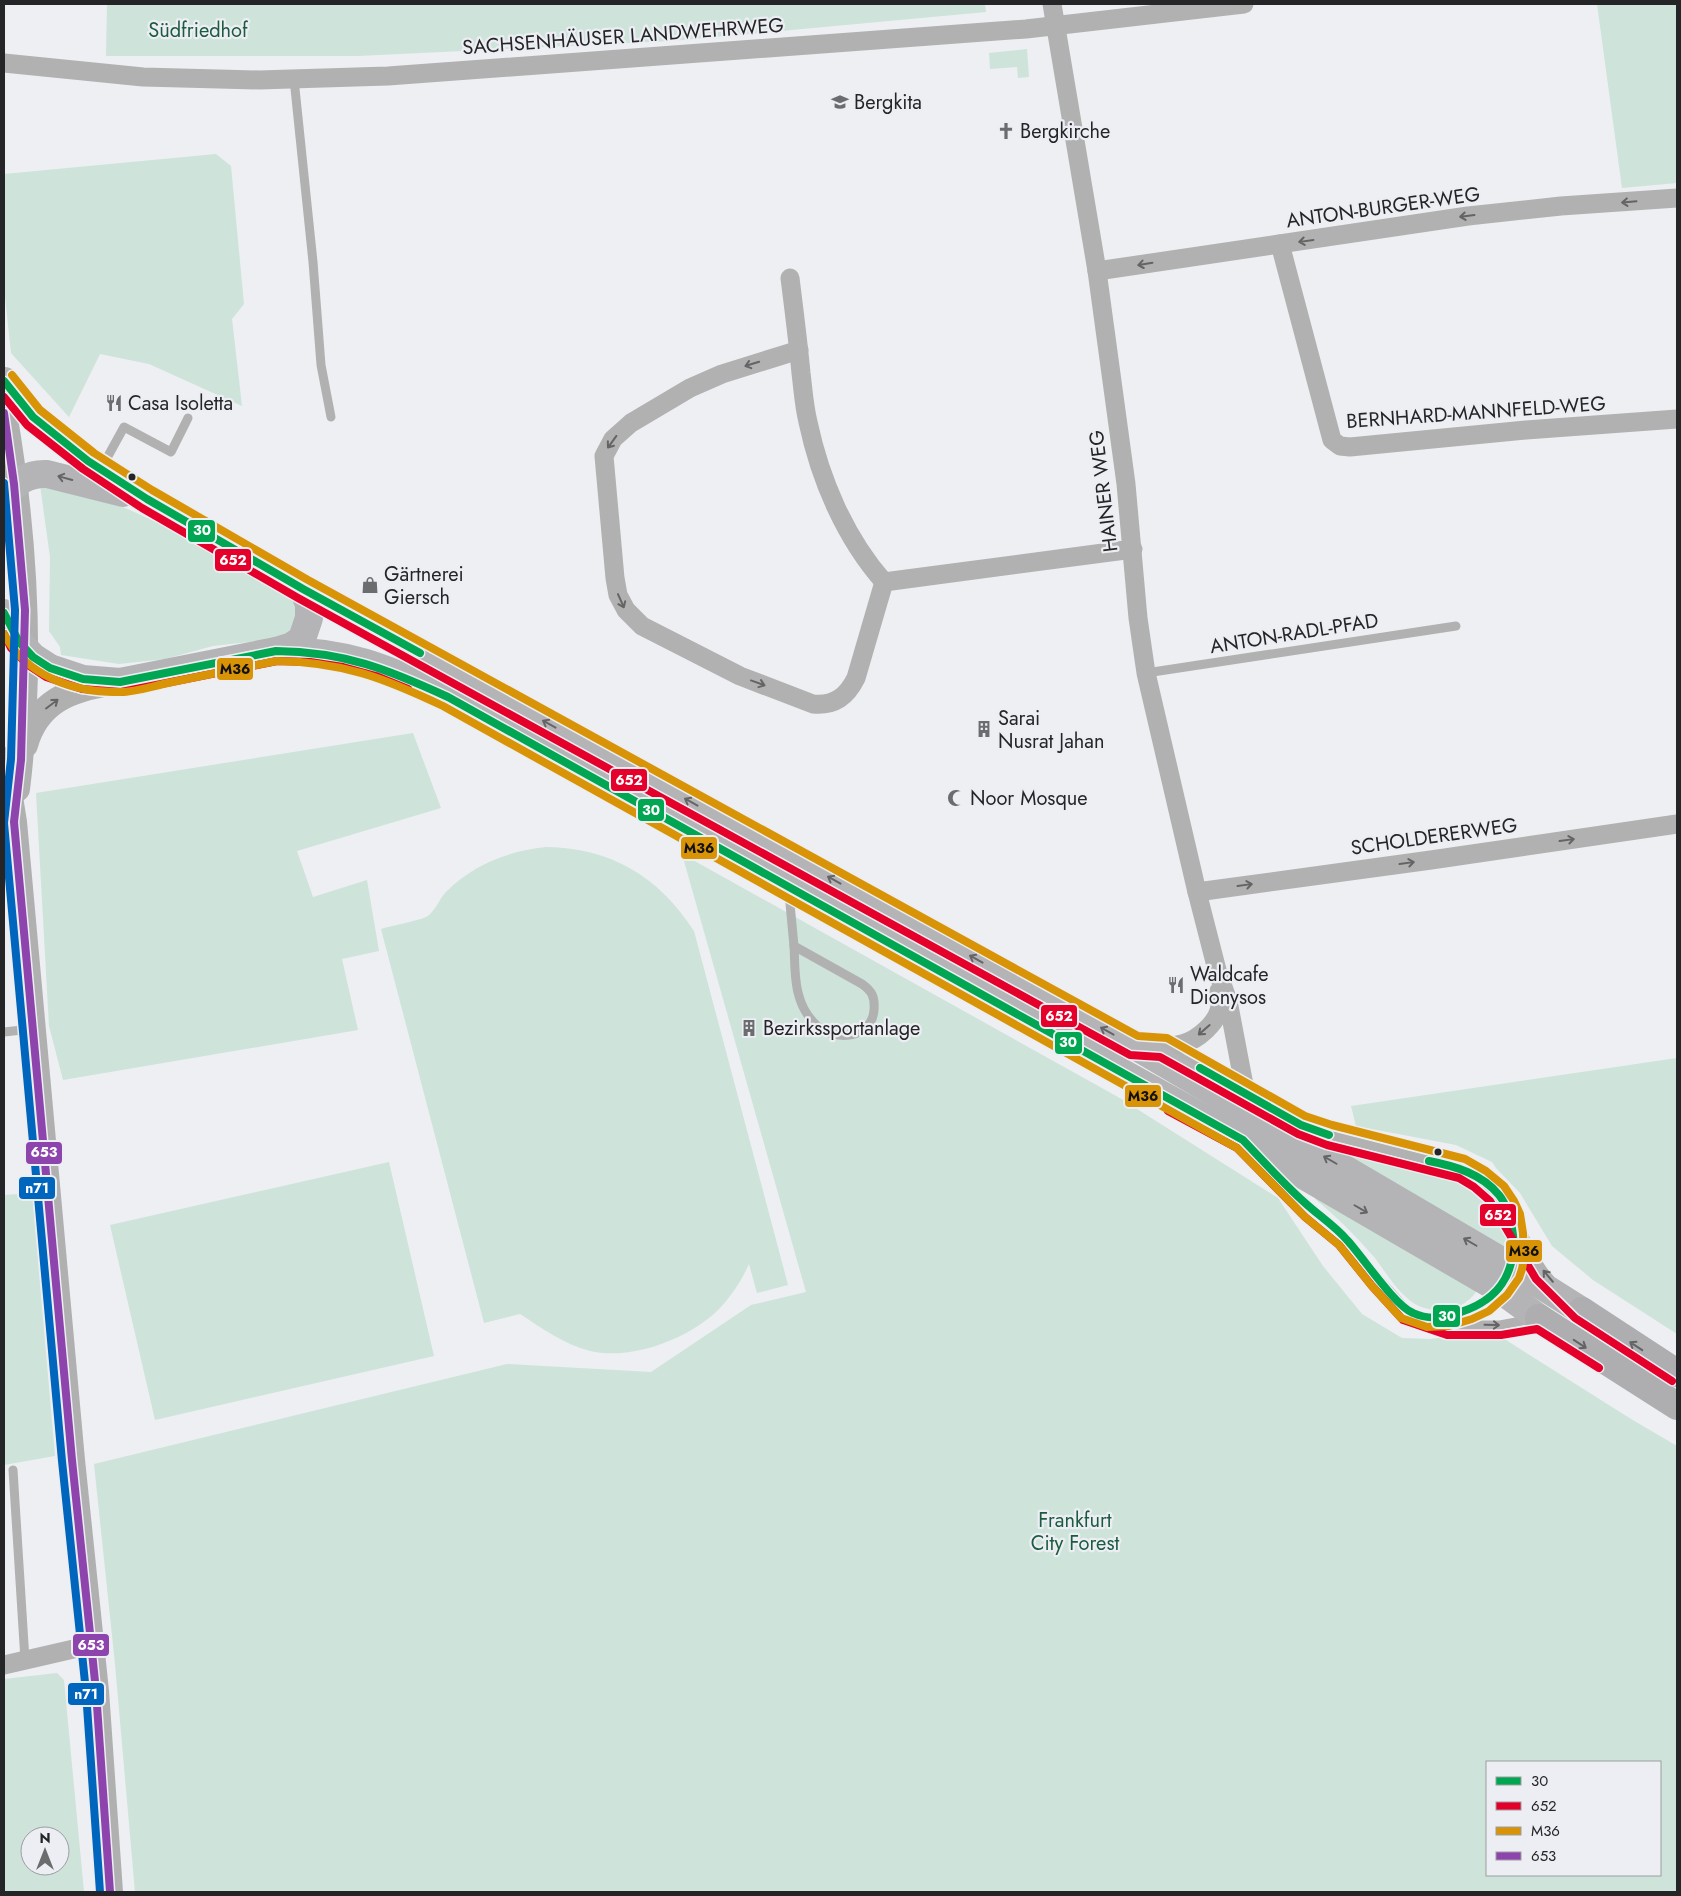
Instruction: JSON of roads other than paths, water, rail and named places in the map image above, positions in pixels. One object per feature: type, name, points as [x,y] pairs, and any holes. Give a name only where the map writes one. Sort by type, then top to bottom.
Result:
[{"type":"highway","points":[[1582,1311],[1677,1373]]},
{"type":"highway","points":[[1539,1318],[1677,1406]]},
{"type":"main road","points":[[4,381],[33,417],[100,469],[146,499],[303,588],[1135,1046],[1505,1278],[1539,1318]]},
{"type":"main road","points":[[4,412],[9,490],[25,610],[25,650],[12,760],[14,822],[72,1460],[91,1645],[110,1892]]},
{"type":"main road","points":[[9,490],[28,476],[37,473],[146,499]]},
{"type":"main road","points":[[12,760],[38,716],[49,705],[89,686],[120,682],[276,651],[292,646],[302,639],[307,628],[309,604],[303,588]]},
{"type":"main road","points":[[4,613],[25,650],[42,663],[62,673],[82,679],[120,682]]},
{"type":"main road","points":[[276,651],[300,651],[348,657],[386,669],[448,697],[1243,1140],[1505,1278],[1582,1311]]},
{"type":"street","name":"HAINER WEG","points":[[1052,4],[1097,271],[1126,484],[1138,618],[1146,673],[1197,892],[1228,1000],[1244,1085]]},
{"type":"street","name":"SACHSENHÄUSER LANDWEHRWEG","points":[[4,63],[143,77],[259,80],[398,75],[1055,26],[1244,4]]},
{"type":"street","name":"ANTON-BURGER-WEG","points":[[1097,271],[1468,216],[1561,206],[1677,198]]},
{"type":"street","name":"BERNHARD-MANNFELD-WEG","points":[[1280,244],[1332,440],[1340,446],[1350,447],[1526,430],[1677,419]]},
{"type":"street","points":[[790,278],[808,421],[827,486],[855,542],[870,567],[884,582]]},
{"type":"street","points":[[799,350],[722,374],[690,388],[631,423],[609,445],[604,456],[618,595],[626,610],[642,626],[740,676],[814,704],[821,704],[837,701],[846,695],[856,678],[884,582]]},
{"type":"street","points":[[884,582],[1133,549]]},
{"type":"street","name":"SCHOLDERERWEG","points":[[1197,892],[1441,859],[1677,824]]},
{"type":"street","name":"HAINER WEG","points":[[1135,1046],[1162,1047],[1183,1044],[1200,1034],[1212,1023],[1220,1005],[1218,970]]},
{"type":"street","points":[[4,1665],[91,1645]]},
{"type":"lane","points":[[294,79],[313,262],[321,365],[331,417]]},
{"type":"lane","points":[[100,469],[124,427],[170,452],[188,418]]},
{"type":"lane","name":"ANTON-RADL-PFAD","points":[[1146,673],[1452,626]]},
{"type":"lane","points":[[788,888],[799,997],[806,1013],[819,1027],[841,1036],[855,1035],[868,1026],[874,1016],[875,1000],[871,991],[862,984],[794,946]]},
{"type":"lane","points":[[4,1032],[33,1029]]},
{"type":"lane","points":[[1162,1047],[1301,1125],[1328,1135],[1463,1169],[1480,1179],[1498,1194],[1544,1273],[1582,1311]]},
{"type":"lane","points":[[1243,1140],[1312,1210],[1346,1238],[1408,1311],[1448,1325],[1500,1325],[1539,1318]]},
{"type":"lane","points":[[1427,1317],[1446,1316],[1468,1310],[1484,1302],[1505,1278],[1514,1258],[1510,1216],[1505,1205]]},
{"type":"lane","points":[[13,1470],[25,1660]]},
{"type":"place","name":"Bergkita","points":[[840,102]]},
{"type":"place","name":"Bergkirche","points":[[1006,131]]},
{"type":"place","name":"Casa Isoletta","points":[[114,403]]},
{"type":"place","name":"Gärtnerei Giersch","points":[[370,585]]},
{"type":"place","name":"Sarai Nusrat Jahan","points":[[984,729]]},
{"type":"place","name":"Noor Mosque","points":[[956,798]]},
{"type":"place","name":"Waldcafe Dionysos","points":[[1176,985]]},
{"type":"place","name":"Bezirkssportanlage","points":[[749,1028]]},
{"type":"park label","name":"Südfriedhof","points":[[198,30]]},
{"type":"park label","name":"Frankfurt City Forest","points":[[1075,1532]]}]
